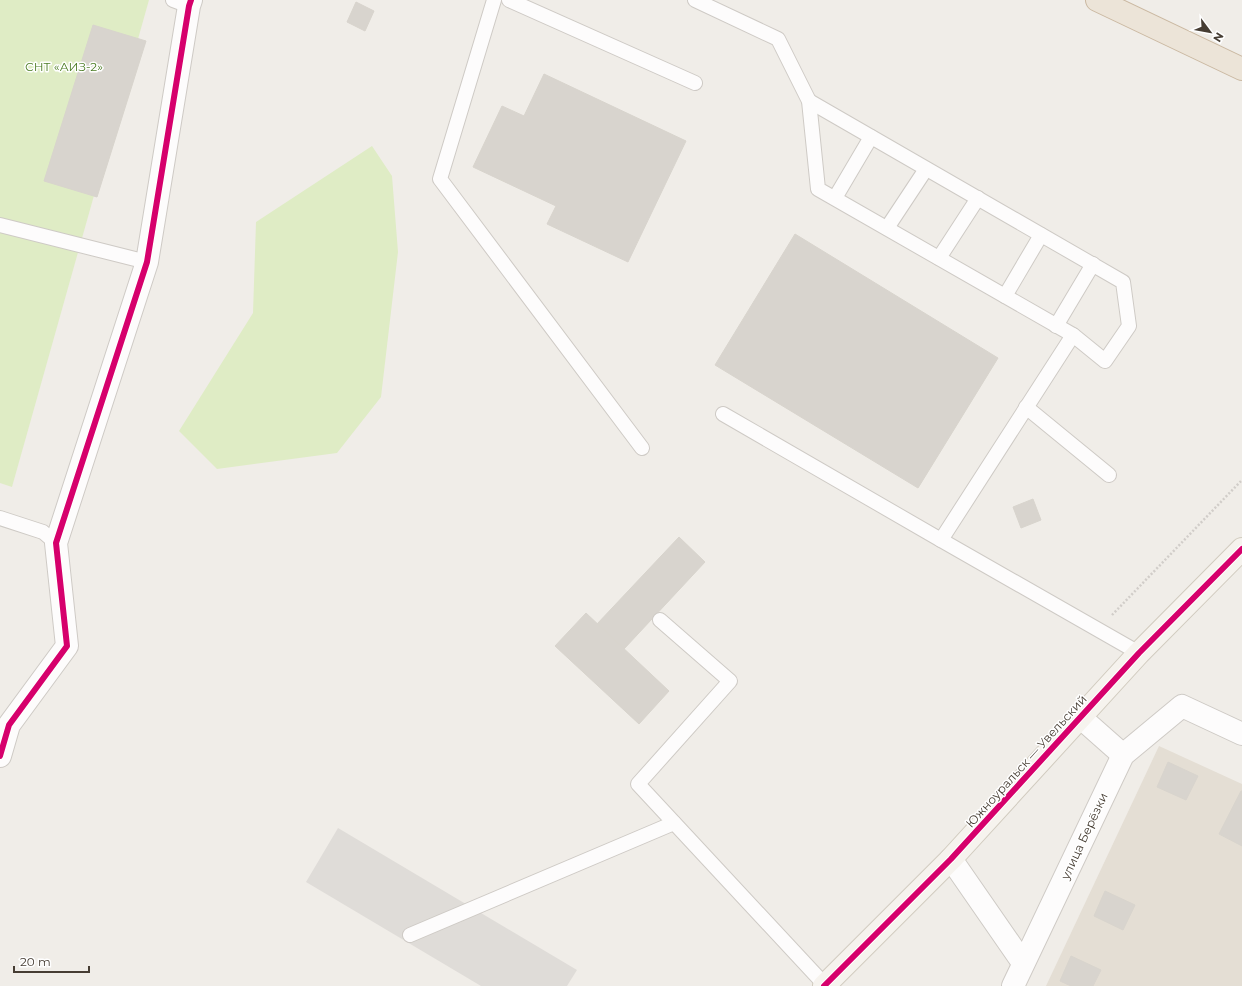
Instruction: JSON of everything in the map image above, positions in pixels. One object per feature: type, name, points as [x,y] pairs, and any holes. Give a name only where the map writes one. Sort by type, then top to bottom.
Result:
[{"type":"highway","points":[[1097,0],[1242,69]]},
{"type":"street","points":[[0,756],[4,724],[67,646],[56,543],[147,262],[184,2]]},
{"type":"street","name":"Южноуральск — Увельский","points":[[824,986],[951,859],[1140,653],[1242,549]]},
{"type":"street","name":"улица Берёзки","points":[[1013,986],[1123,754],[1182,706],[1242,734]]},
{"type":"street","points":[[1080,717],[1123,754]]},
{"type":"street","points":[[951,859],[1023,963]]},
{"type":"lane","points":[[494,0],[440,179],[642,448]]},
{"type":"lane","points":[[509,0],[695,83]]},
{"type":"lane","points":[[695,0],[778,39],[809,101],[818,189],[1073,335],[1105,361],[1129,326],[1124,282],[809,101]]},
{"type":"lane","points":[[835,198],[871,136]]},
{"type":"lane","points":[[886,228],[926,169]]},
{"type":"lane","points":[[939,258],[978,198]]},
{"type":"lane","points":[[0,225],[147,262]]},
{"type":"lane","points":[[1005,296],[1042,235]]},
{"type":"lane","points":[[1056,326],[1093,264]]},
{"type":"lane","points":[[941,540],[1073,335]]},
{"type":"lane","points":[[1026,407],[1109,475]]},
{"type":"lane","points":[[723,414],[1140,653]]},
{"type":"lane","points":[[0,518],[44,532],[56,543]]},
{"type":"lane","points":[[660,620],[730,680],[638,784],[824,986]]},
{"type":"lane","points":[[410,935],[674,823]]},
{"type":"path","points":[[1098,630],[1242,480]]},
{"type":"shaded area","points":[[1159,746],[1242,784],[1242,986],[1046,986]]},
{"type":"shaded area","points":[[338,828],[577,970],[567,986],[481,986],[306,882]]},
{"type":"green space","name":"СНТ «АИЗ-2»","points":[[0,0],[149,0],[12,487],[0,483]]},
{"type":"green space","points":[[372,146],[392,176],[398,252],[381,397],[337,453],[217,469],[179,431],[253,313],[256,222]]},
{"type":"building","points":[[356,2],[374,11],[365,31],[347,22]]},
{"type":"building","points":[[93,25],[146,41],[97,197],[44,181]]},
{"type":"building","points":[[544,74],[686,141],[628,262],[547,224],[556,206],[473,167],[502,106],[524,116]]},
{"type":"building","points":[[795,234],[998,358],[918,488],[715,365]]},
{"type":"building","points":[[1033,499],[1041,520],[1021,528],[1013,507]]},
{"type":"building","points":[[679,537],[705,562],[624,649],[597,624]]},
{"type":"building","points":[[586,613],[669,691],[639,724],[555,646]]},
{"type":"building","points":[[1168,762],[1198,776],[1186,800],[1157,787]]},
{"type":"building","points":[[1242,791],[1242,846],[1219,834]]},
{"type":"building","points":[[1105,891],[1135,905],[1123,930],[1094,916]]},
{"type":"building","points":[[1071,956],[1101,970],[1093,986],[1071,986],[1060,981]]},
{"type":"cycle path","points":[[0,756],[9,725],[67,646],[56,543],[147,262],[191,0]]},
{"type":"cycle path","points":[[824,986],[951,859],[1139,653],[1242,549]]}]
